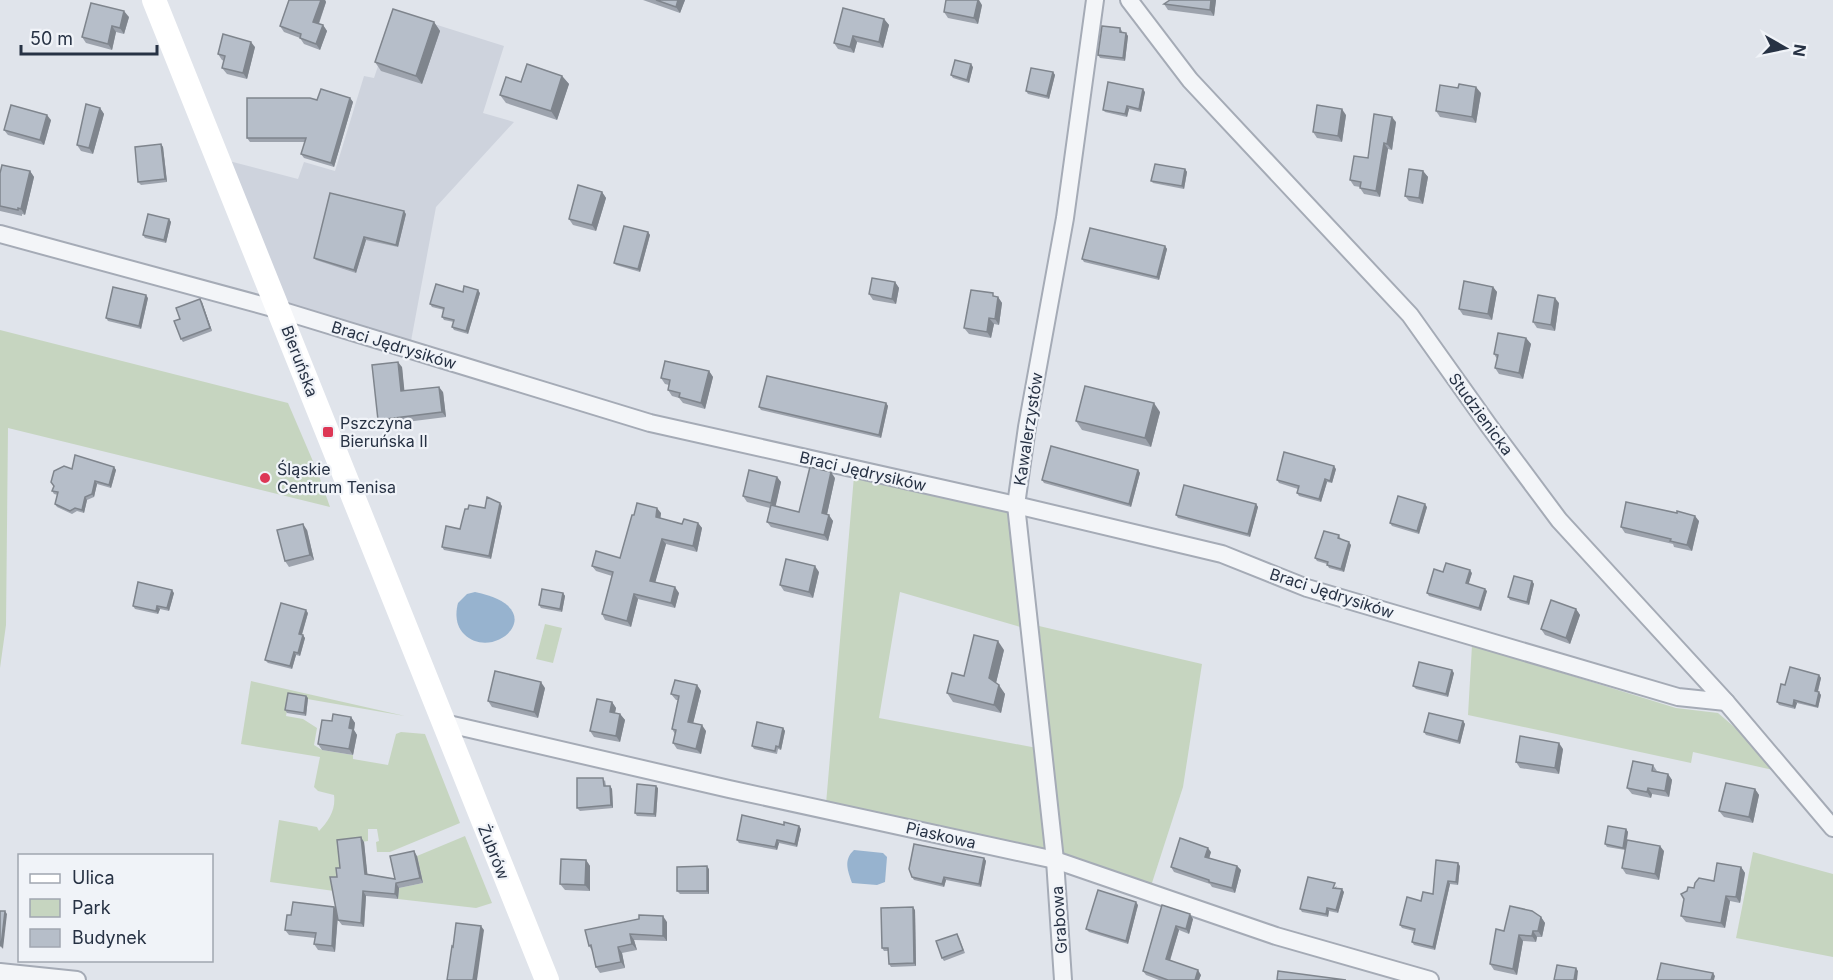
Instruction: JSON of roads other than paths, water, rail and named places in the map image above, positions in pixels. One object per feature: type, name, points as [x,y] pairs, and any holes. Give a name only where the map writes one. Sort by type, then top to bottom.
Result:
[{"type":"main road","name":"Bieruńska","points":[[154,0],[444,723]]},
{"type":"main road","name":"Żubrów","points":[[444,723],[547,980]]},
{"type":"street","name":"Kawalerzystów","points":[[1054,860],[1016,505],[1029,417],[1065,219],[1095,0]]},
{"type":"street","name":"Studzienicka","points":[[1129,0],[1190,80],[1410,315],[1559,520],[1726,702],[1833,828]]},
{"type":"street","name":"Braci Jędrysików","points":[[0,234],[280,310],[650,423],[1222,554],[1307,588],[1678,697],[1726,702]]},
{"type":"street","name":"Piaskowa","points":[[444,723],[729,789],[1054,860],[1276,936],[1430,980]]},
{"type":"street","name":"Grabowa","points":[[1054,860],[1063,980]]},
{"type":"street","points":[[0,972],[77,980]]},
{"type":"water","points":[[475,592],[499,600],[511,610],[515,620],[511,630],[502,638],[490,642],[476,641],[464,634],[459,627],[456,616],[458,603],[467,594]]},
{"type":"water","points":[[854,850],[883,853],[887,857],[885,882],[877,885],[852,883],[847,862]]},
{"type":"place","name":"Pszczyna Bieruńska II","points":[[328,432]]},
{"type":"place","name":"Śląskie Centrum Tenisa","points":[[265,478]]}]
